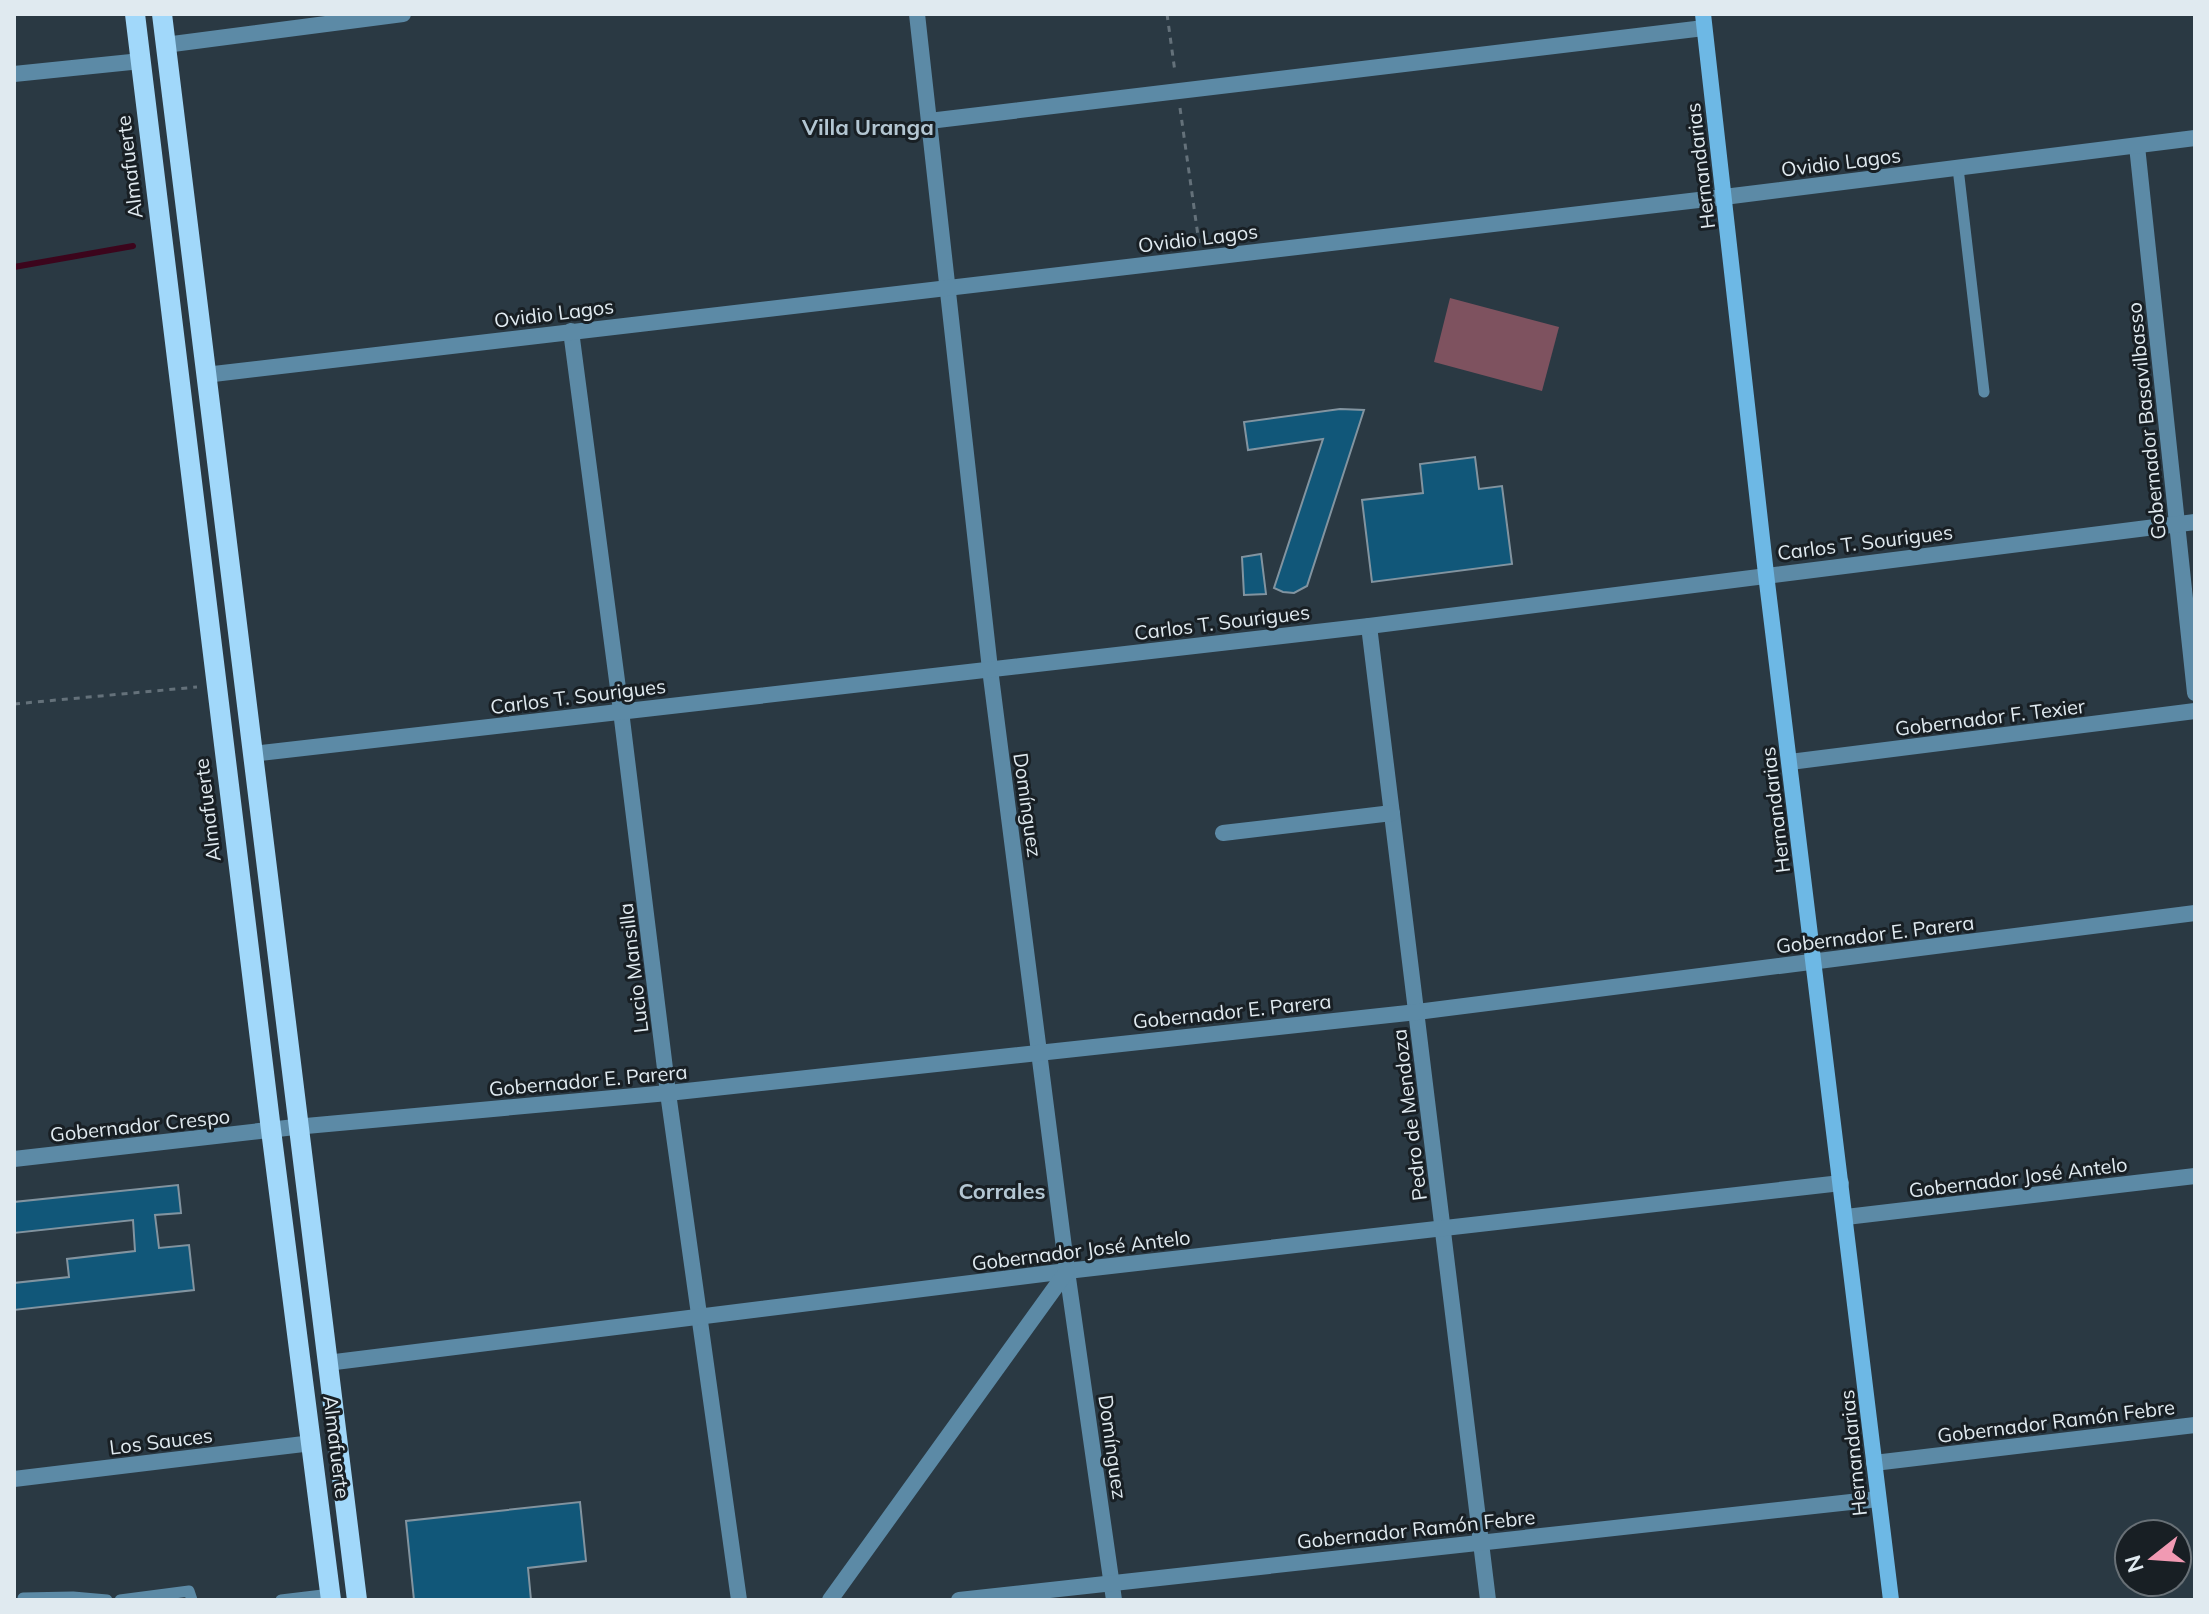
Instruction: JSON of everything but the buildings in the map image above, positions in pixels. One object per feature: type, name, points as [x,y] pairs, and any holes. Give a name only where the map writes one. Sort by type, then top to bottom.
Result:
[{"type":"main road","name":"Almafuerte","points":[[135,14],[331,1597]]},
{"type":"main road","name":"Almafuerte","points":[[162,14],[295,1127],[357,1600]]},
{"type":"street","points":[[165,45],[403,14]]},
{"type":"street","name":"Domínguez","points":[[917,14],[990,669],[1067,1271],[1113,1592]]},
{"type":"street","points":[[929,121],[1704,21]]},
{"type":"street","name":"Hernandarias","points":[[1704,21],[1766,574],[1891,1600]]},
{"type":"street","points":[[14,74],[141,61]]},
{"type":"street","name":"Ovidio Lagos","points":[[205,375],[1724,197],[2195,138]]},
{"type":"street","name":"Gobernador Basavilbasso","points":[[2137,146],[2195,693]]},
{"type":"street","name":"Lucio Mansilla","points":[[571,331],[668,1093],[739,1600]]},
{"type":"street","name":"Carlos T. Sourigues","points":[[252,754],[1369,626],[2195,522]]},
{"type":"street","name":"Pedro de Mendoza","points":[[1369,626],[1488,1600]]},
{"type":"street","name":"Gobernador F. Texier","points":[[1790,762],[2195,711]]},
{"type":"street","points":[[1223,833],[1392,813]]},
{"type":"street","name":"Gobernador E. Parera","points":[[271,1130],[668,1093],[1417,1012],[2195,913]]},
{"type":"street","name":"Gobernador Crespo","points":[[14,1159],[271,1130]]},
{"type":"street","name":"Gobernador José Antelo","points":[[1846,1217],[2195,1176]]},
{"type":"street","name":"Gobernador José Antelo","points":[[327,1363],[1067,1271],[1841,1183]]},
{"type":"street","points":[[830,1600],[1067,1271]]},
{"type":"street","name":"Gobernador Ramón Febre","points":[[1874,1463],[2195,1425]]},
{"type":"street","name":"Los Sauces","points":[[14,1479],[312,1443]]},
{"type":"street","name":"Gobernador Ramón Febre","points":[[959,1600],[1113,1592],[1480,1543],[1878,1499]]},
{"type":"lane","points":[[1958,168],[1984,392]]},
{"type":"lane","points":[[120,1600],[189,1591],[192,1600]]},
{"type":"lane","points":[[281,1600],[331,1597]]},
{"type":"lane","points":[[23,1598],[107,1600]]},
{"type":"path","points":[[1167,14],[1202,258]]},
{"type":"path","points":[[14,704],[216,685]]},
{"type":"shaded area","points":[[1450,298],[1559,327],[1542,391],[1434,362]]},
{"type":"waterway","points":[[14,267],[133,246]]},
{"type":"district","name":"Villa Uranga","points":[[868,127]]},
{"type":"district","name":"Corrales","points":[[1002,1191]]}]
